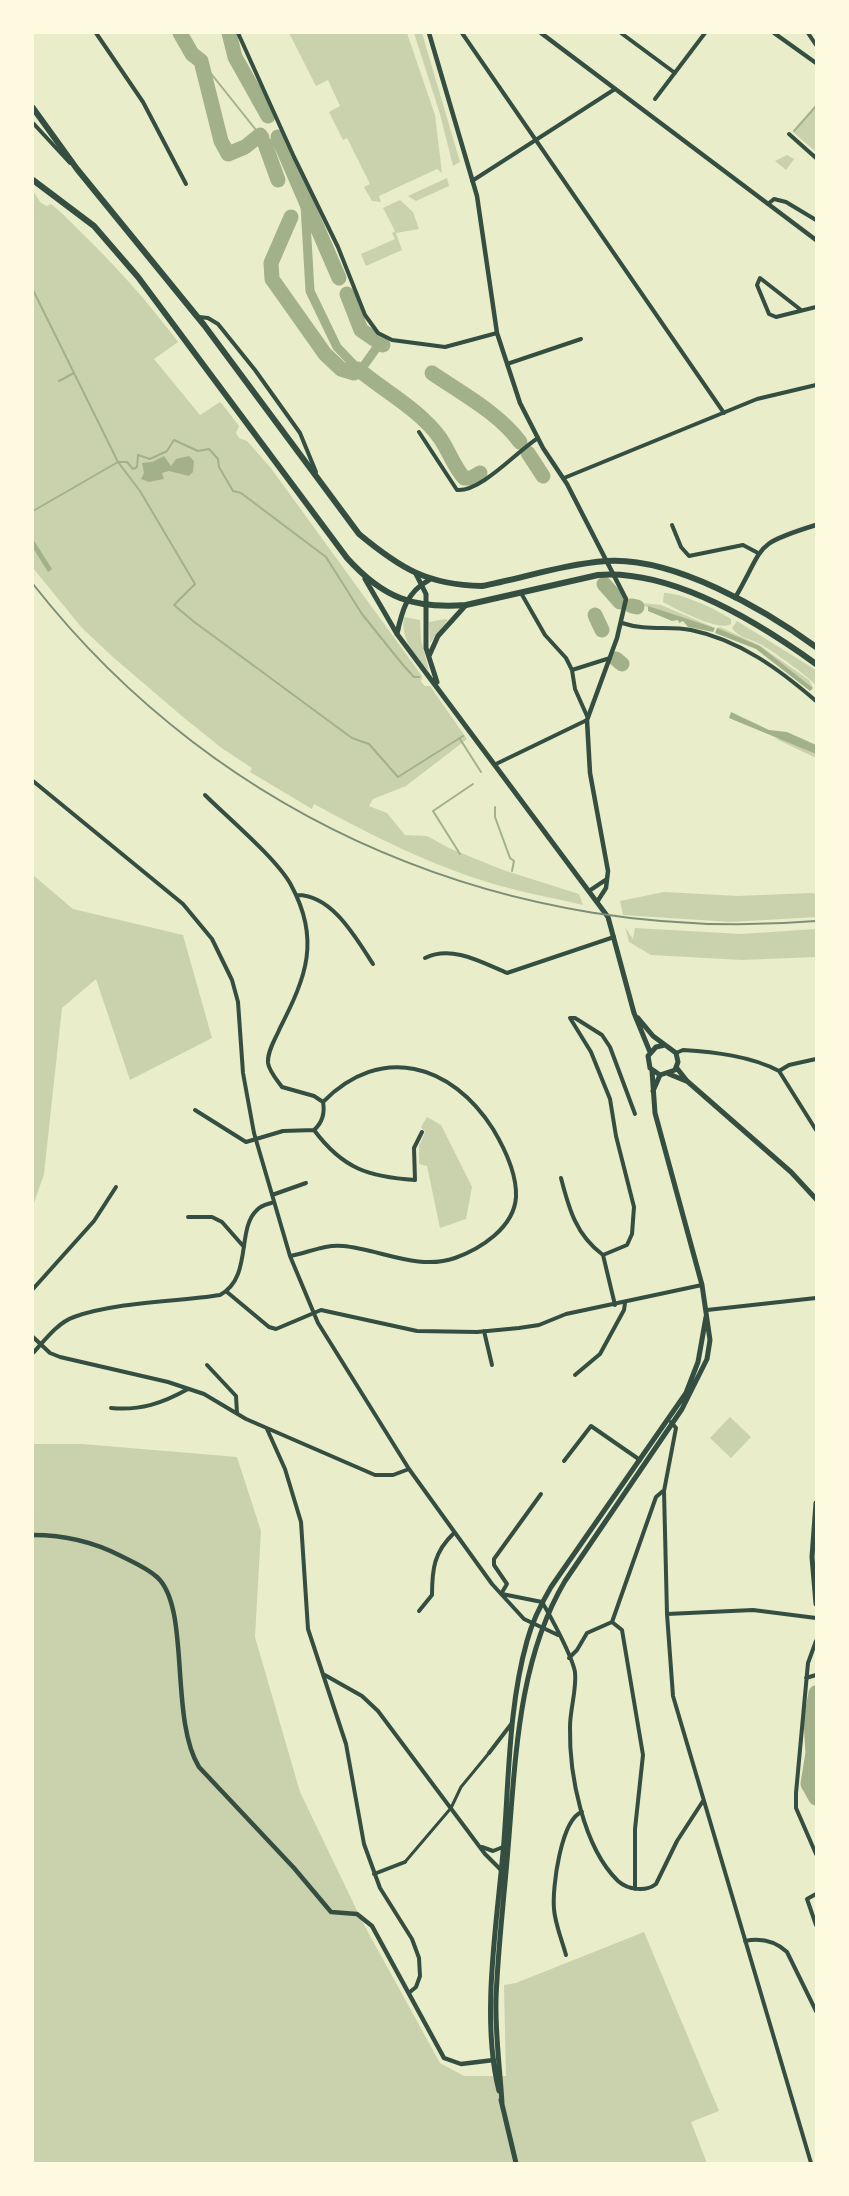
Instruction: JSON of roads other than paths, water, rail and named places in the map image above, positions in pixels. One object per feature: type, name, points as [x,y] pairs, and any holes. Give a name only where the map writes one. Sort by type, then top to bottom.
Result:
[{"type":"main road","points":[[33,108],[77,169],[197,317],[359,534],[386,556],[429,580],[482,586],[607,561],[645,564],[676,573],[735,598],[816,647]]},
{"type":"main road","points":[[33,180],[94,226],[172,320],[346,558],[365,579],[397,634],[608,917],[634,1013],[650,1052]]},
{"type":"main road","points":[[416,574],[426,594],[424,634],[428,658],[440,689]]},
{"type":"main road","points":[[365,579],[385,592],[426,606],[466,605],[613,574],[654,579],[677,586],[728,610],[816,664]]},
{"type":"main road","points":[[397,634],[406,601],[421,584],[429,580]]},
{"type":"main road","points":[[728,610],[735,598]]},
{"type":"main road","points":[[428,658],[438,636],[466,605]]},
{"type":"main road","points":[[634,1013],[648,1032],[676,1053],[676,1067],[687,1081],[792,1172],[816,1199]]},
{"type":"main road","points":[[516,2163],[502,2103],[492,1998],[514,1720],[523,1658],[542,1602],[669,1421],[693,1377],[703,1342],[706,1310],[702,1286],[652,1092],[652,1071],[648,1060],[650,1052],[656,1047],[665,1045]]},
{"type":"main road","points":[[669,1074],[676,1067]]},
{"type":"main road","points":[[652,1071],[687,1081]]},
{"type":"main road","points":[[652,1092],[660,1075]]},
{"type":"main road","points":[[497,2060],[496,1999],[513,1792],[526,1687],[533,1653],[548,1612],[565,1581],[642,1461]]},
{"type":"main road","points":[[816,1503],[812,1557],[816,1604]]},
{"type":"street","points":[[96,33],[143,102],[186,184]]},
{"type":"street","points":[[238,33],[268,102],[338,247],[365,315],[378,333],[392,340],[445,347],[497,333]]},
{"type":"street","points":[[429,33],[479,205],[497,333],[523,412],[564,478],[626,599],[622,624],[587,718],[496,764]]},
{"type":"street","points":[[462,33],[724,413]]},
{"type":"street","points":[[541,33],[816,240]]},
{"type":"street","points":[[621,33],[675,73]]},
{"type":"street","points":[[655,99],[705,33]]},
{"type":"street","points":[[774,33],[816,63]]},
{"type":"street","points":[[808,33],[816,45]]},
{"type":"street","points":[[471,182],[615,89]]},
{"type":"street","points":[[33,123],[58,153],[77,169]]},
{"type":"street","points":[[789,134],[816,158]]},
{"type":"street","points":[[768,204],[774,199],[786,202],[816,220]]},
{"type":"street","points":[[801,310],[760,278],[757,285],[769,314],[776,316],[816,307]]},
{"type":"street","points":[[197,317],[208,318],[218,324],[255,370],[300,433],[319,481]]},
{"type":"street","points":[[507,364],[581,339]]},
{"type":"street","points":[[564,478],[757,399],[816,385]]},
{"type":"street","points":[[419,432],[457,490],[465,491],[477,486],[516,452],[538,438]]},
{"type":"street","points":[[672,525],[681,547],[689,556],[743,545],[758,552]]},
{"type":"street","points":[[735,598],[758,552],[774,539],[816,525]]},
{"type":"street","points":[[521,593],[545,635],[566,658],[587,718],[590,773],[608,871],[606,888],[597,902]]},
{"type":"street","points":[[622,624],[655,630],[690,630],[757,655],[816,701]]},
{"type":"street","points":[[572,670],[611,657]]},
{"type":"street","points":[[33,781],[183,904],[212,939],[232,980],[238,1002],[243,1073],[272,1195],[290,1256],[313,1312],[409,1469],[454,1533],[501,1594],[524,1619],[558,1635]]},
{"type":"street","points":[[205,795],[270,860],[290,883],[296,895],[306,934],[308,958],[302,986],[270,1051],[268,1063],[282,1086],[314,1096],[323,1102]]},
{"type":"street","points":[[589,891],[607,879]]},
{"type":"street","points":[[296,895],[305,895],[340,918],[373,964]]},
{"type":"street","points":[[425,958],[438,952],[471,957],[507,973],[615,937]]},
{"type":"street","points":[[603,1255],[627,1245],[632,1234],[634,1207],[616,1136],[610,1099],[602,1074],[570,1018],[575,1018],[602,1035],[610,1047],[635,1113]]},
{"type":"street","points":[[676,1053],[682,1050],[729,1056],[765,1064],[779,1071],[816,1130]]},
{"type":"street","points":[[779,1071],[789,1065],[816,1059]]},
{"type":"street","points":[[290,1256],[321,1247],[343,1246],[409,1259],[442,1262],[473,1250],[494,1236],[507,1221],[516,1198],[513,1171],[496,1134],[470,1097],[444,1078],[415,1069],[376,1069],[361,1075],[323,1102]]},
{"type":"street","points":[[195,1110],[246,1142],[283,1131],[314,1130],[320,1125],[324,1113],[323,1102]]},
{"type":"street","points":[[314,1130],[341,1158],[362,1171],[380,1178],[416,1180],[414,1148],[422,1132]]},
{"type":"street","points":[[561,1178],[571,1215],[582,1236],[603,1255],[615,1305]]},
{"type":"street","points":[[272,1195],[306,1183]]},
{"type":"street","points":[[33,1289],[94,1221],[116,1187]]},
{"type":"street","points":[[33,1353],[55,1328],[74,1317],[124,1306],[220,1295],[227,1292],[241,1268],[251,1217],[257,1209],[274,1202]]},
{"type":"street","points":[[188,1217],[212,1216],[222,1222],[245,1248]]},
{"type":"street","points":[[227,1292],[269,1327],[276,1329],[321,1310],[417,1330],[484,1331],[539,1325],[566,1314],[702,1286]]},
{"type":"street","points":[[706,1310],[816,1298]]},
{"type":"street","points":[[575,1375],[600,1354],[624,1310],[625,1303]]},
{"type":"street","points":[[484,1331],[492,1365]]},
{"type":"street","points":[[33,1337],[50,1353],[78,1363],[204,1394],[267,1429],[375,1475],[393,1475],[409,1469]]},
{"type":"street","points":[[207,1365],[236,1396],[237,1414]]},
{"type":"street","points":[[111,1408],[131,1410],[166,1401],[189,1389]]},
{"type":"street","points":[[669,1421],[676,1428],[664,1491],[667,1614],[673,1696],[811,2163]]},
{"type":"street","points":[[564,1461],[591,1426],[642,1461]]},
{"type":"street","points":[[267,1429],[285,1469],[301,1522],[308,1629],[346,1744],[364,1844],[374,1874],[412,1939],[419,1958],[420,1976],[416,1987],[410,1992]]},
{"type":"street","points":[[569,1658],[578,1650],[586,1633],[612,1622],[656,1497],[664,1491]]},
{"type":"street","points":[[501,1594],[507,1584],[494,1565],[494,1559],[541,1494]]},
{"type":"street","points":[[418,1611],[432,1595],[432,1571],[435,1557],[454,1533]]},
{"type":"street","points":[[33,1535],[56,1535],[84,1540],[136,1563],[161,1582],[174,1617],[186,1733],[196,1762],[331,1912],[353,1912],[368,1922],[394,1962],[444,2058],[461,2064],[497,2060]]},
{"type":"street","points":[[501,1594],[542,1602],[569,1658],[575,1675],[570,1740],[574,1782],[582,1812],[595,1844],[613,1875],[624,1886],[648,1888],[656,1884],[677,1841],[704,1800]]},
{"type":"street","points":[[667,1614],[753,1610],[816,1618]]},
{"type":"street","points":[[612,1622],[622,1630],[643,1755],[635,1829],[635,1888]]},
{"type":"street","points":[[816,1641],[808,1663],[806,1678],[796,1808],[816,1854]]},
{"type":"street","points":[[323,1674],[362,1696],[378,1712],[485,1854],[502,1870]]},
{"type":"street","points":[[806,1678],[816,1675]]},
{"type":"street","points":[[374,1874],[405,1862],[451,1808],[461,1787],[514,1720]]},
{"type":"street","points":[[566,1955],[554,1910],[554,1886],[568,1829],[572,1819],[582,1812]]},
{"type":"street","points":[[480,1846],[492,1851],[503,1846]]},
{"type":"street","points":[[816,1894],[807,1899],[816,1925]]},
{"type":"street","points":[[745,1941],[759,1939],[780,1946],[787,1952],[816,2011]]},
{"type":"waterway","points":[[180,33],[192,54],[201,61],[221,141],[228,154],[245,147],[260,135],[262,138]]},
{"type":"waterway","points":[[229,33],[235,57],[268,116]]},
{"type":"waterway","points":[[201,61],[260,135]]},
{"type":"waterway","points":[[794,131],[816,106]]},
{"type":"waterway","points":[[278,137],[339,278]]},
{"type":"waterway","points":[[265,144],[278,180]]},
{"type":"waterway","points":[[305,205],[310,291],[337,347],[358,369]]},
{"type":"waterway","points":[[291,217],[271,263],[272,279],[325,354],[341,369],[354,373],[358,369],[422,418],[440,438],[464,478],[471,478],[480,473]]},
{"type":"waterway","points":[[33,290],[118,462],[127,462],[133,469],[137,467],[138,455],[150,459],[167,451],[174,440],[198,451],[209,449],[218,459],[219,467],[233,491],[241,493],[326,557],[362,614],[403,665],[414,677],[419,677]]},
{"type":"waterway","points":[[347,294],[361,330],[383,345]]},
{"type":"waterway","points":[[360,371],[380,343]]},
{"type":"waterway","points":[[59,381],[74,373]]},
{"type":"waterway","points":[[432,373],[491,413],[520,442]]},
{"type":"waterway","points":[[528,453],[543,476]]},
{"type":"waterway","points":[[33,511],[118,462],[140,491],[195,584],[174,605],[193,621],[352,738],[369,744],[398,777],[463,736]]},
{"type":"waterway","points":[[604,584],[620,602]]},
{"type":"waterway","points":[[632,606],[637,607]]},
{"type":"waterway","points":[[595,615],[602,630]]},
{"type":"waterway","points":[[616,659],[622,664]]},
{"type":"waterway","points":[[460,739],[481,772]]},
{"type":"waterway","points":[[460,854],[433,811],[473,784]]},
{"type":"waterway","points":[[495,807],[495,817],[510,858],[514,861],[512,871]]},
{"type":"waterway","points":[[816,1693],[811,1720],[813,1753],[808,1784],[816,1798]]},
{"type":"railway","points":[[33,584],[108,668],[192,741],[284,803],[382,852],[485,889],[593,913],[703,924],[816,921]]}]
